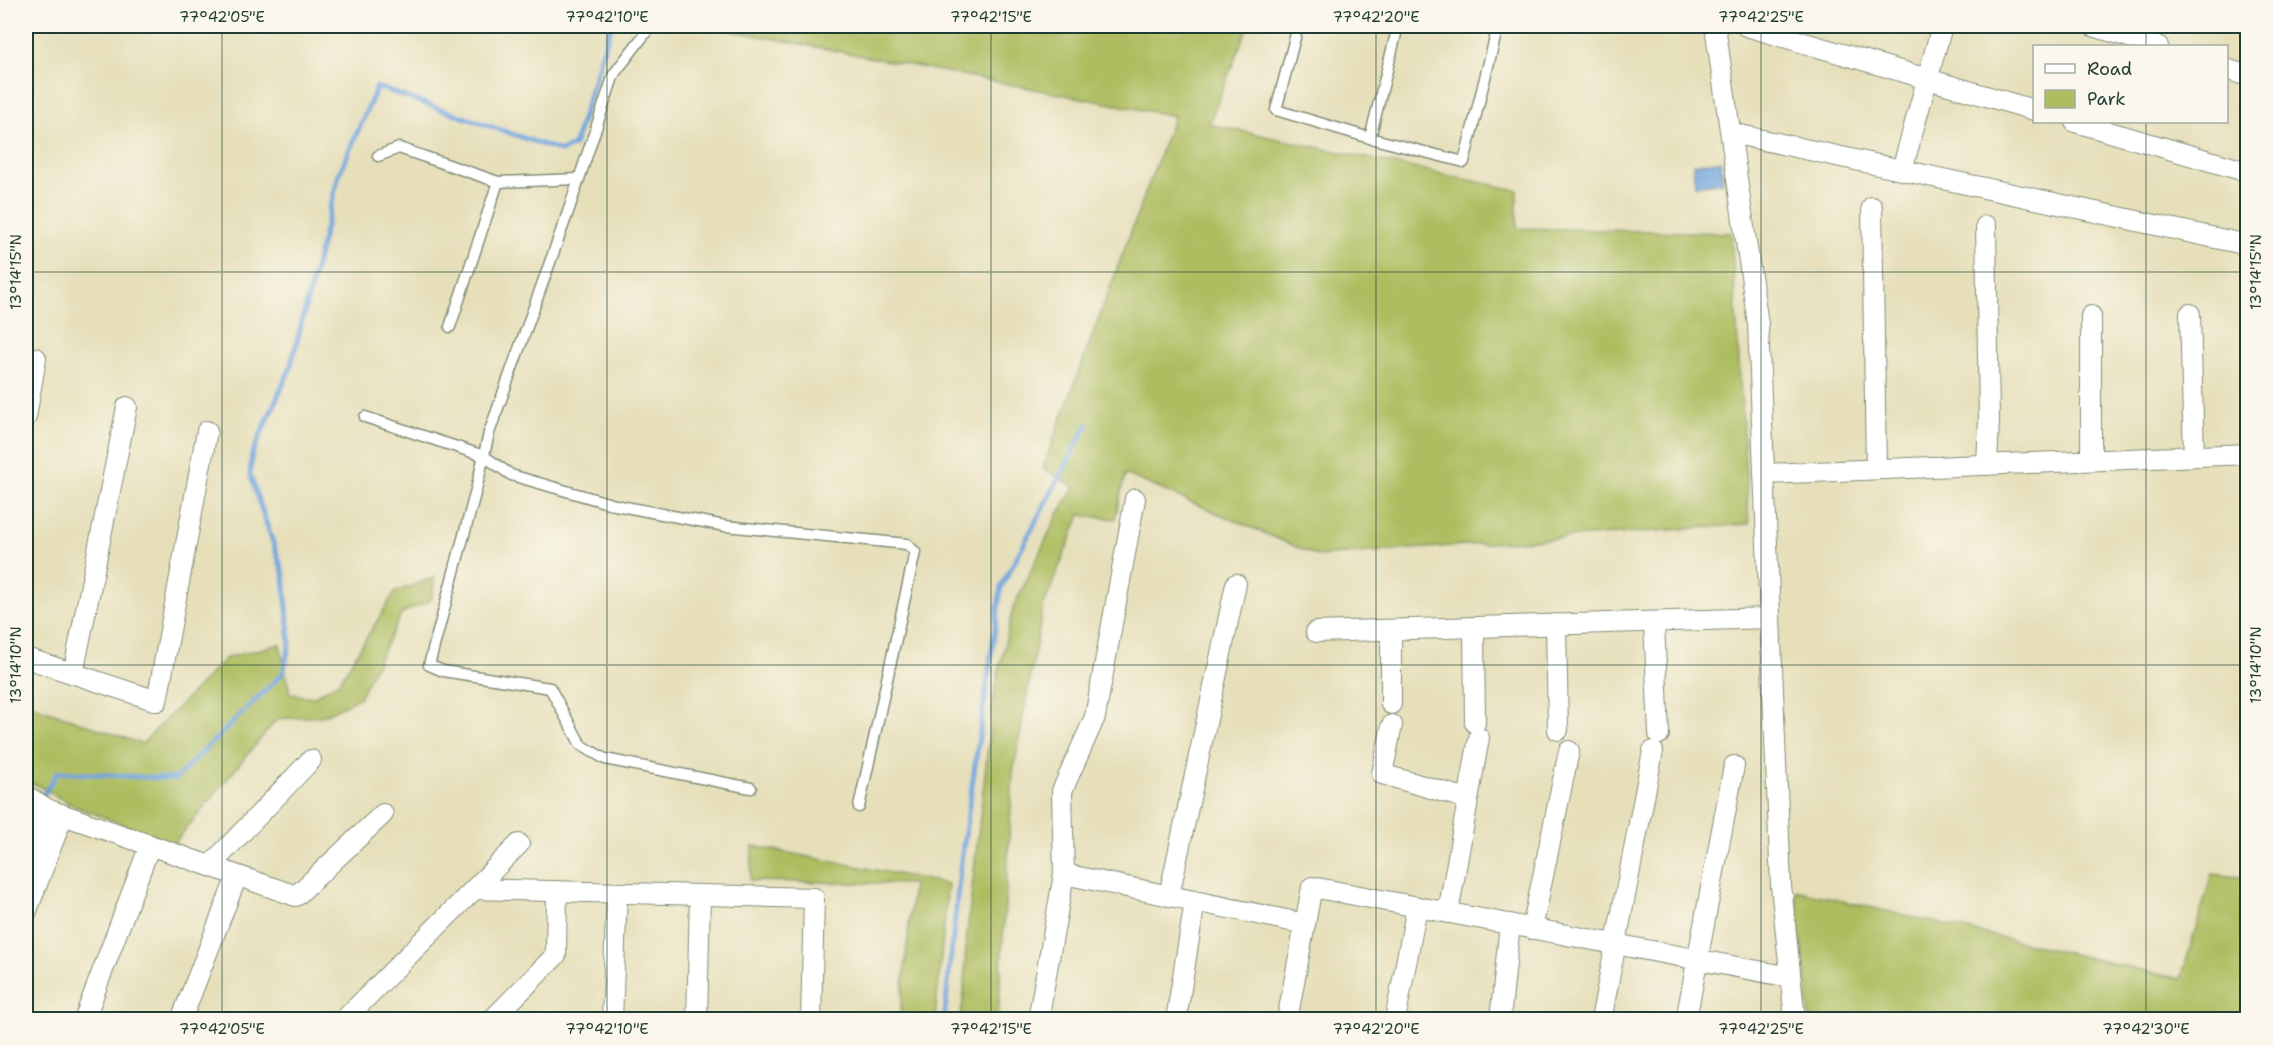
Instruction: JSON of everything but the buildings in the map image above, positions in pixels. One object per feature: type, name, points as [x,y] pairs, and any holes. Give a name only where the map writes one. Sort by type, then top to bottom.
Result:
[{"type":"street","points":[[1715,26],[1758,324],[1781,886],[1795,1020]]},
{"type":"street","points":[[1746,26],[2033,110]]},
{"type":"street","points":[[1902,170],[1942,26]]},
{"type":"street","points":[[2093,26],[2155,45]]},
{"type":"street","points":[[2228,70],[2247,76]]},
{"type":"street","points":[[2078,123],[2247,172]]},
{"type":"street","points":[[1731,133],[2247,245]]},
{"type":"street","points":[[1872,207],[1875,469]]},
{"type":"street","points":[[1986,226],[1989,420],[1987,465]]},
{"type":"street","points":[[2190,314],[2194,456]]},
{"type":"street","points":[[2091,316],[2091,460]]},
{"type":"street","points":[[26,417],[36,358]]},
{"type":"street","points":[[73,674],[127,407]]},
{"type":"street","points":[[26,658],[156,701],[207,431]]},
{"type":"street","points":[[1764,474],[2247,454]]},
{"type":"street","points":[[1038,1020],[1064,874],[1062,791],[1095,717],[1135,499]]},
{"type":"street","points":[[1169,896],[1236,584]]},
{"type":"street","points":[[1316,632],[1770,618]]},
{"type":"street","points":[[1601,1020],[1656,743],[1654,622]]},
{"type":"street","points":[[1556,624],[1558,730]]},
{"type":"street","points":[[1448,913],[1468,799],[1477,731],[1474,627]]},
{"type":"street","points":[[1390,630],[1391,704]]},
{"type":"street","points":[[1392,724],[1382,774],[1468,799]]},
{"type":"street","points":[[1532,928],[1569,752]]},
{"type":"street","points":[[210,866],[311,760]]},
{"type":"street","points":[[1686,1020],[1734,766]]},
{"type":"street","points":[[26,796],[45,818],[150,845],[296,896],[383,814]]},
{"type":"street","points":[[26,872],[45,818]]},
{"type":"street","points":[[26,913],[45,818]]},
{"type":"street","points":[[344,1020],[519,844]]},
{"type":"street","points":[[84,1020],[150,845]]},
{"type":"street","points":[[1064,874],[1305,924]]},
{"type":"street","points":[[181,1020],[237,876]]},
{"type":"street","points":[[1287,1020],[1312,887],[1790,977]]},
{"type":"street","points":[[474,889],[814,898],[811,1020]]},
{"type":"street","points":[[492,1020],[556,955],[557,891]]},
{"type":"street","points":[[612,1020],[617,893]]},
{"type":"street","points":[[697,1020],[700,895]]},
{"type":"street","points":[[1176,1020],[1195,901]]},
{"type":"street","points":[[1395,1020],[1417,907]]},
{"type":"street","points":[[1500,1020],[1510,924]]},
{"type":"lane","points":[[651,26],[614,74],[489,434],[429,665],[442,671],[550,688],[580,745],[605,759],[751,788]]},
{"type":"lane","points":[[1298,26],[1276,110],[1370,138],[1464,162],[1498,26]]},
{"type":"lane","points":[[1370,138],[1398,26]]},
{"type":"lane","points":[[378,156],[399,148],[498,182],[579,179]]},
{"type":"lane","points":[[450,327],[498,182]]},
{"type":"lane","points":[[365,417],[484,456],[511,475],[615,505],[725,526],[907,544],[915,552],[859,807]]},
{"type":"green space","points":[[707,26],[1248,26],[1209,124],[1517,190],[1517,228],[1731,233],[1749,524],[1318,556],[1125,474],[1115,519],[1080,515],[1043,607],[1013,773],[998,1019],[960,1019],[964,995],[966,942],[994,693],[1013,608],[1058,514],[1075,487],[1043,468],[1174,116]]},
{"type":"green space","points":[[435,577],[431,600],[402,613],[359,698],[322,716],[277,719],[174,843],[74,806],[26,779],[28,704],[142,744],[226,658],[280,644],[290,694],[313,697],[339,682],[395,592]]},
{"type":"green space","points":[[753,846],[948,884],[935,1019],[900,1019],[913,884],[750,881]]},
{"type":"green space","points":[[2212,874],[2247,878],[2247,1019],[1810,1019],[1795,890],[2181,979]]},
{"type":"water","points":[[1720,161],[1723,182],[1695,186],[1693,164]]},
{"type":"waterway","points":[[39,801],[58,772],[175,779],[283,673],[290,643],[284,575],[250,475],[252,454],[290,369],[339,174],[377,87],[561,151],[574,145],[611,26]]},
{"type":"waterway","points":[[944,1020],[961,861],[1001,587],[1087,425]]}]
